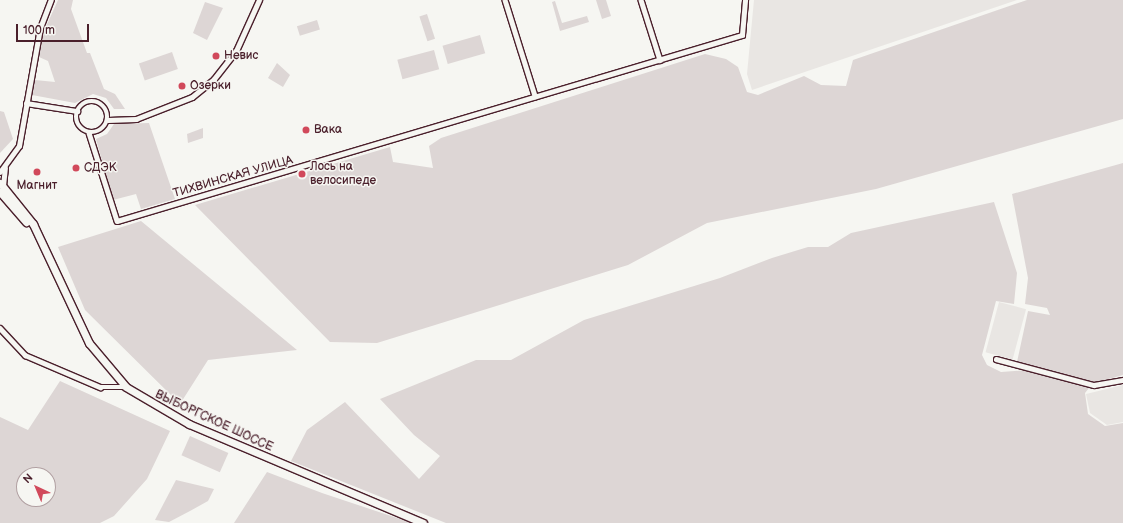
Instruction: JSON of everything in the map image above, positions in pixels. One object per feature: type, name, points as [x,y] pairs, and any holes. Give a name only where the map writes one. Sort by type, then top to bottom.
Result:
[{"type":"main road","name":"ВЫБОРГСКОЕ ШОССЕ","points":[[1,187],[46,248],[89,343],[126,387],[189,424],[423,523]]},
{"type":"street","points":[[0,172],[19,146],[40,28],[51,0]]},
{"type":"street","points":[[108,120],[136,118],[192,97],[214,79],[236,51],[259,0]]},
{"type":"street","points":[[505,0],[535,96]]},
{"type":"street","points":[[641,0],[660,60]]},
{"type":"street","name":"ТИХВИНСКАЯ УЛИЦА","points":[[89,133],[117,222],[535,96],[742,36],[745,0]]},
{"type":"street","points":[[87,102],[100,103],[108,114],[108,120],[101,131],[89,133],[78,124],[77,111],[87,102]]},
{"type":"street","points":[[26,103],[77,111]]},
{"type":"street","points":[[0,169],[5,166]]},
{"type":"street","points":[[1,187],[5,166]]},
{"type":"street","points":[[0,328],[25,355],[42,363],[100,387],[126,387]]},
{"type":"street","points":[[996,359],[1094,385],[1123,380]]},
{"type":"shaded area","points":[[58,0],[73,0],[71,9],[87,53],[90,53],[104,89],[115,94],[125,109],[114,109],[106,98],[93,94],[75,103],[32,95],[35,80],[55,82],[48,61],[39,57],[44,31]]},
{"type":"shaded area","points":[[596,0],[606,0],[611,16],[602,19]]},
{"type":"shaded area","points":[[754,0],[1017,0],[752,90],[747,74]]},
{"type":"shaded area","points":[[1027,0],[1123,0],[1123,119],[876,189],[707,223],[628,265],[377,343],[330,342],[195,205],[390,147],[393,162],[433,168],[429,146],[441,138],[705,54],[726,59],[738,67],[747,92],[758,95],[804,76],[821,85],[846,86],[853,60]]},
{"type":"shaded area","points":[[555,1],[562,23],[587,16],[589,22],[560,31],[552,2]]},
{"type":"shaded area","points":[[205,2],[223,8],[207,40],[193,33]]},
{"type":"shaded area","points":[[427,14],[435,39],[427,41],[419,16]]},
{"type":"shaded area","points":[[317,20],[320,30],[300,36],[297,26]]},
{"type":"shaded area","points":[[480,35],[485,53],[448,64],[443,46]]},
{"type":"shaded area","points":[[434,50],[439,69],[402,79],[397,60]]},
{"type":"shaded area","points":[[172,52],[178,69],[145,80],[139,63]]},
{"type":"shaded area","points":[[277,63],[290,75],[283,87],[268,78]]},
{"type":"shaded area","points":[[0,111],[4,112],[13,139],[0,153]]},
{"type":"shaded area","points":[[149,123],[175,199],[141,209],[136,194],[113,200],[96,139],[107,134],[114,124]]},
{"type":"shaded area","points":[[203,128],[203,138],[188,143],[187,134]]},
{"type":"shaded area","points":[[1123,163],[1123,375],[1094,383],[1017,362],[1028,311],[1050,315],[1047,308],[1025,304],[1028,278],[1012,194]]},
{"type":"shaded area","points":[[994,202],[1017,273],[1014,304],[996,301],[982,355],[987,365],[1001,372],[1029,370],[1089,388],[1085,393],[1088,414],[1105,426],[1123,423],[1123,523],[446,523],[291,461],[307,430],[345,402],[419,479],[440,456],[414,435],[380,399],[476,360],[511,360],[584,320],[720,278],[772,258],[808,247],[828,247],[851,233]]},
{"type":"shaded area","points":[[141,221],[297,350],[208,360],[180,404],[85,310],[58,247]]},
{"type":"shaded area","points":[[999,302],[1026,309],[1013,359],[986,352]]},
{"type":"shaded area","points":[[60,381],[170,431],[147,479],[114,516],[100,523],[0,523],[0,417],[28,430]]},
{"type":"shaded area","points":[[1123,385],[1123,422],[1107,425],[1090,413],[1086,394]]},
{"type":"shaded area","points":[[190,436],[228,453],[220,472],[181,455]]},
{"type":"shaded area","points":[[267,472],[322,493],[412,523],[234,523]]},
{"type":"shaded area","points":[[176,480],[214,489],[208,501],[190,511],[169,522],[155,520]]},
{"type":"place","name":"Невис","points":[[216,56]]},
{"type":"place","name":"Озерки","points":[[182,86]]},
{"type":"place","name":"Вака","points":[[306,130]]},
{"type":"place","name":"СДЭК","points":[[76,168]]},
{"type":"place","name":"Магнит","points":[[37,172]]},
{"type":"place","name":"Лось на велосипеде","points":[[302,174]]}]
